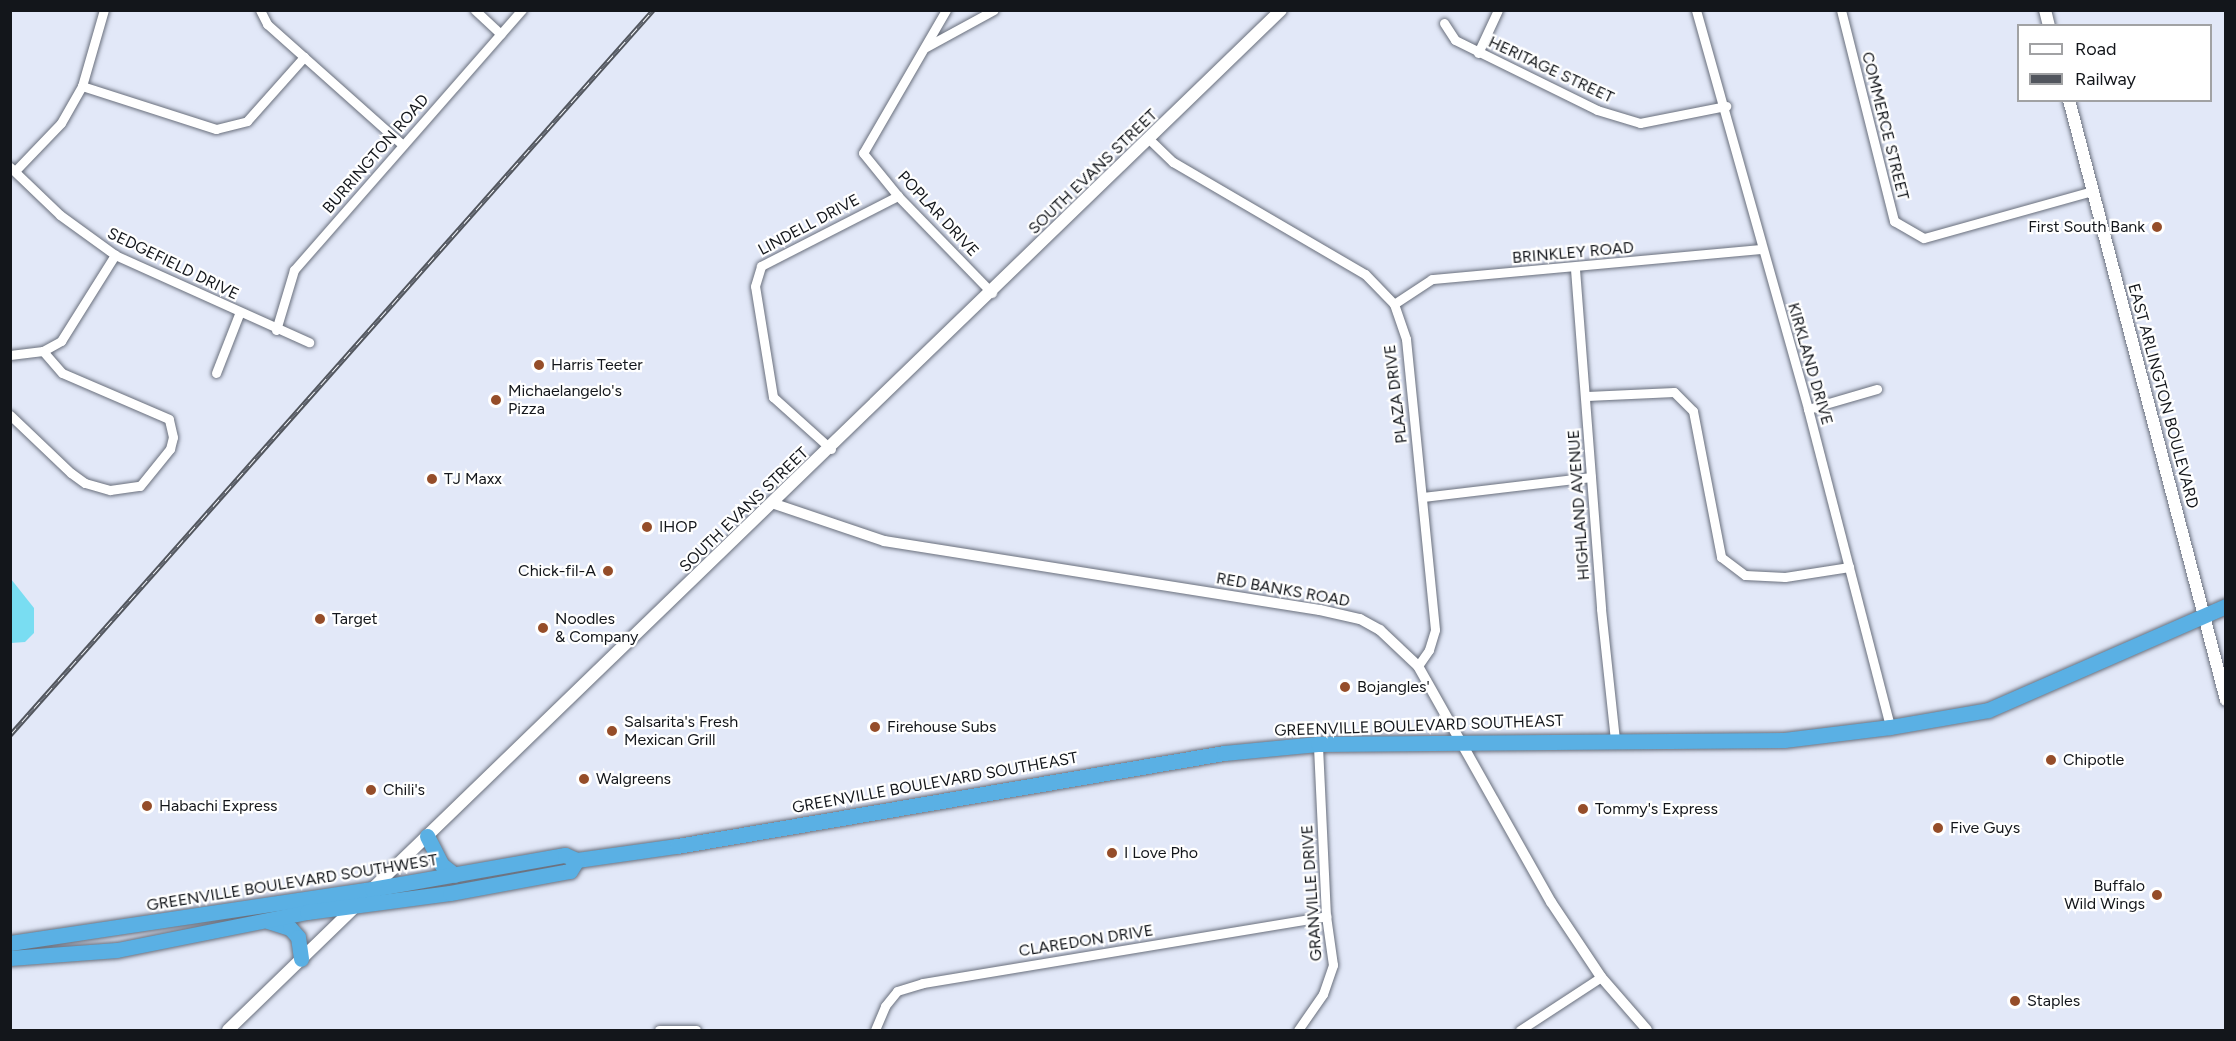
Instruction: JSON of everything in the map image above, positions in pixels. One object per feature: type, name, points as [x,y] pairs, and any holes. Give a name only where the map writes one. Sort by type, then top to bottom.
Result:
[{"type":"highway","name":"GREENVILLE BOULEVARD SOUTHEAST","points":[[355,906],[570,871],[577,860],[1200,756],[1318,744],[1616,739],[1784,740],[1890,727],[1988,710],[2226,606]]},
{"type":"highway","points":[[427,836],[441,865],[455,875]]},
{"type":"highway","name":"GREENVILLE BOULEVARD SOUTHWEST","points":[[10,943],[372,889],[564,855],[577,860]]},
{"type":"highway","name":"GREENVILLE BOULEVARD SOUTHWEST","points":[[10,958],[117,950],[265,920],[355,906]]},
{"type":"highway","points":[[265,920],[290,928],[298,937],[301,959]]},
{"type":"highway","points":[[45,957],[51,949],[79,944],[101,931]]},
{"type":"highway","points":[[10,952],[40,947],[44,939]]},
{"type":"main road","name":"SOUTH EVANS STREET","points":[[228,1030],[1150,140],[1273,13]]},
{"type":"main road","name":"EAST ARLINGTON BOULEVARD","points":[[2069,102],[2226,700]]},
{"type":"street","points":[[13,169],[61,123],[82,86],[104,10]]},
{"type":"street","points":[[260,10],[267,24],[403,145]]},
{"type":"street","points":[[475,10],[501,34]]},
{"type":"street","name":"BURRINGTON ROAD","points":[[276,330],[294,270],[522,10]]},
{"type":"street","points":[[926,47],[946,10]]},
{"type":"street","points":[[926,47],[994,10]]},
{"type":"street","points":[[1478,53],[1498,10]]},
{"type":"street","name":"KIRKLAND DRIVE","points":[[1696,10],[1726,106],[1762,249],[1808,409],[1890,727]]},
{"type":"street","name":"COMMERCE STREET","points":[[1841,10],[1894,220],[1924,238],[2092,191]]},
{"type":"street","name":"HERITAGE STREET","points":[[1444,24],[1455,40],[1478,53],[1598,110],[1640,123],[1726,106]]},
{"type":"street","name":"POPLAR DRIVE","points":[[926,47],[863,153],[898,196],[992,293]]},
{"type":"street","points":[[82,86],[216,129],[247,121],[304,57]]},
{"type":"street","name":"PLAZA DRIVE","points":[[1150,140],[1173,162],[1365,274],[1394,304],[1406,339],[1435,630],[1429,650],[1418,666]]},
{"type":"street","name":"SEDGEFIELD DRIVE","points":[[13,169],[60,215],[115,255],[239,314],[309,342]]},
{"type":"street","name":"LINDELL DRIVE","points":[[831,449],[773,397],[755,286],[760,266],[898,196]]},
{"type":"street","name":"BRINKLEY ROAD","points":[[1394,304],[1432,279],[1575,269],[1762,249]]},
{"type":"street","points":[[10,355],[43,351],[61,340],[72,327],[115,255]]},
{"type":"street","name":"HIGHLAND AVENUE","points":[[1575,269],[1587,396],[1591,477],[1616,739]]},
{"type":"street","points":[[216,373],[239,314]]},
{"type":"street","points":[[10,415],[71,473],[86,483],[110,490],[140,486],[170,449],[173,437],[169,419],[62,373],[43,351]]},
{"type":"street","points":[[1808,409],[1877,389]]},
{"type":"street","points":[[1587,396],[1674,392],[1693,411],[1721,557],[1745,575],[1785,577],[1849,567]]},
{"type":"street","points":[[1423,497],[1591,477]]},
{"type":"street","name":"RED BANKS ROAD","points":[[775,504],[884,541],[1339,613],[1380,630],[1418,666],[1463,742],[1551,902],[1600,976],[1647,1030]]},
{"type":"street","name":"GRANVILLE DRIVE","points":[[1298,1030],[1323,994],[1333,965],[1326,916],[1318,744]]},
{"type":"street","name":"CLAREDON DRIVE","points":[[875,1030],[885,1006],[897,991],[923,983],[1326,916]]},
{"type":"street","points":[[1520,1030],[1600,976]]},
{"type":"street","points":[[659,1030],[696,1030]]},
{"type":"water","points":[[11,579],[34,608],[34,633],[25,642],[11,643]]},
{"type":"railway","points":[[10,735],[653,10]]},
{"type":"place","name":"First South Bank","points":[[2157,227]]},
{"type":"place","name":"Harris Teeter","points":[[539,365]]},
{"type":"place","name":"Michaelangelo's Pizza","points":[[496,400]]},
{"type":"place","name":"TJ Maxx","points":[[432,479]]},
{"type":"place","name":"IHOP","points":[[647,527]]},
{"type":"place","name":"Chick-fil-A","points":[[608,571]]},
{"type":"place","name":"Target","points":[[320,619]]},
{"type":"place","name":"Noodles & Company","points":[[543,628]]},
{"type":"place","name":"Bojangles'","points":[[1345,687]]},
{"type":"place","name":"Firehouse Subs","points":[[875,727]]},
{"type":"place","name":"Salsarita's Fresh Mexican Grill","points":[[612,731]]},
{"type":"place","name":"Chipotle","points":[[2051,760]]},
{"type":"place","name":"Walgreens","points":[[584,779]]},
{"type":"place","name":"Chili's","points":[[371,790]]},
{"type":"place","name":"Habachi Express","points":[[147,806]]},
{"type":"place","name":"Tommy's Express","points":[[1583,809]]},
{"type":"place","name":"Five Guys","points":[[1938,828]]},
{"type":"place","name":"I Love Pho","points":[[1112,853]]},
{"type":"place","name":"Buffalo Wild Wings","points":[[2157,895]]},
{"type":"place","name":"Staples","points":[[2015,1001]]}]
